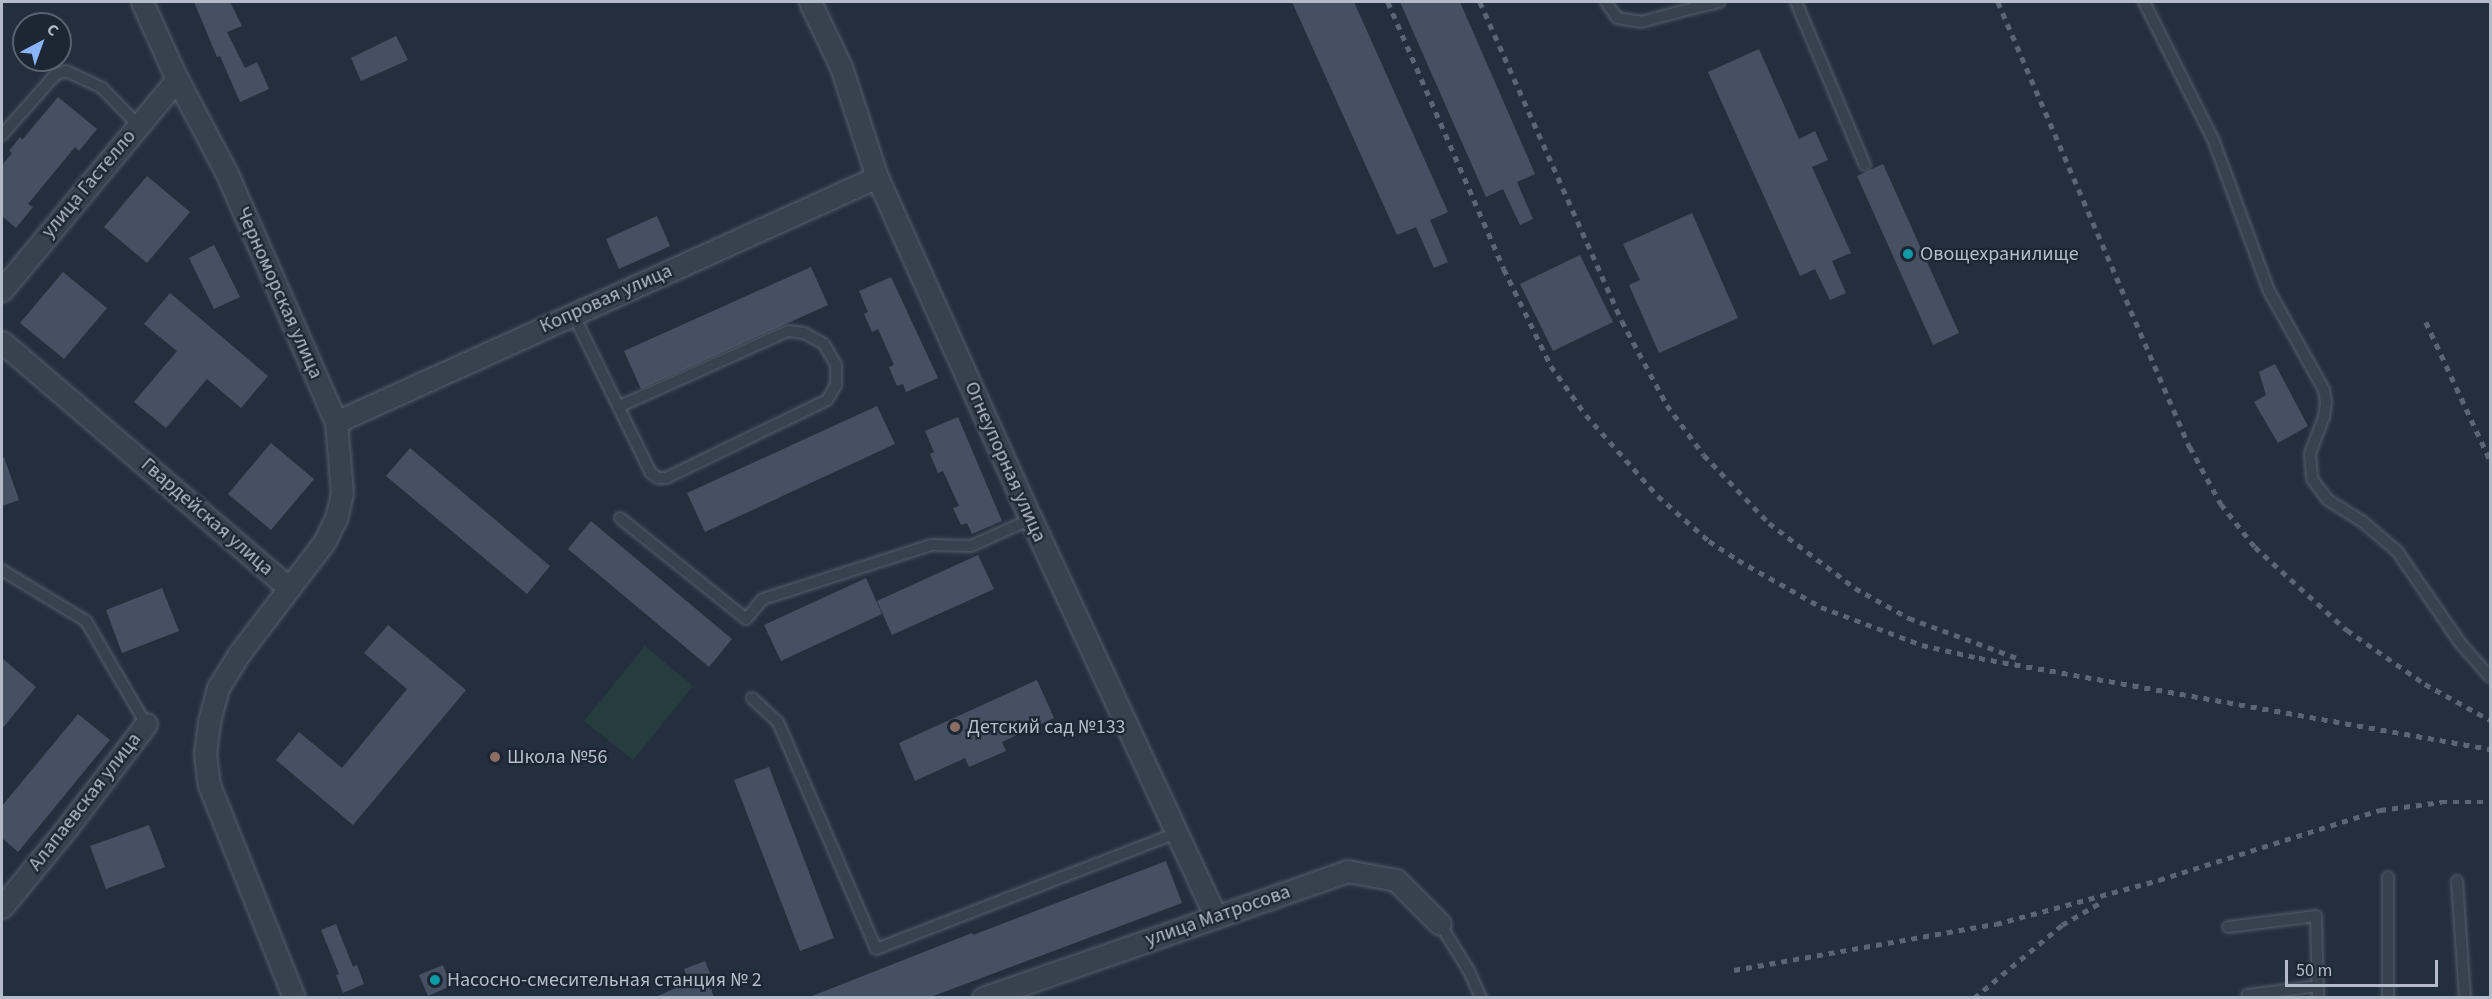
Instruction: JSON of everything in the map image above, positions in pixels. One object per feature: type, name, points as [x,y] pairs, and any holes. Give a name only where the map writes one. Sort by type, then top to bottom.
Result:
[{"type":"street","name":"Черноморская улица","points":[[142,2],[177,79],[227,174],[336,422],[342,493],[336,518],[326,541],[288,587]]},
{"type":"street","name":"Огнеупорная улица","points":[[810,2],[841,67],[877,177],[1031,519],[1215,916]]},
{"type":"street","name":"улица Гастелло","points":[[2,290],[177,79]]},
{"type":"street","name":"Копровая улица","points":[[336,422],[877,177]]},
{"type":"street","name":"Гвардейская улица","points":[[2,342],[288,587],[218,688],[209,722],[205,754],[209,785],[294,998]]},
{"type":"street","name":"Алапаевская улица","points":[[2,907],[66,829],[146,724]]},
{"type":"street","name":"улица Матросова","points":[[983,998],[1347,871],[1396,880],[1440,924]]},
{"type":"lane","points":[[1606,2],[1617,18],[1627,22],[1652,21],[1695,5],[1719,2]]},
{"type":"lane","points":[[1796,2],[1865,165]]},
{"type":"lane","points":[[2144,2],[2213,139],[2269,291],[2324,390],[2324,417],[2310,454],[2312,480],[2328,500],[2364,522],[2397,551],[2461,644],[2490,677]]},
{"type":"lane","points":[[2,135],[55,75],[66,71],[100,87],[138,125]]},
{"type":"lane","points":[[573,314],[651,473],[658,478],[666,478],[827,400],[836,384],[836,365],[824,344],[804,333],[788,331],[620,406]]},
{"type":"lane","points":[[620,518],[746,619],[763,599],[931,545],[971,546],[1031,519]]},
{"type":"lane","points":[[2,570],[86,621],[146,724]]},
{"type":"lane","points":[[752,698],[778,722],[876,949],[1176,833]]},
{"type":"lane","points":[[2388,877],[2388,998]]},
{"type":"lane","points":[[2457,880],[2465,998]]},
{"type":"lane","points":[[2228,927],[2316,916],[2318,992],[2247,995]]},
{"type":"lane","points":[[1440,924],[1469,971],[1481,998]]},
{"type":"green space","points":[[645,646],[693,686],[633,760],[584,721]]},
{"type":"building","points":[[194,2],[230,2],[242,26],[227,32],[245,68],[257,62],[269,89],[240,102],[220,56],[217,57]]},
{"type":"building","points":[[1292,2],[1354,2],[1448,212],[1430,220],[1448,262],[1434,268],[1416,227],[1397,235]]},
{"type":"building","points":[[1400,2],[1460,2],[1535,174],[1517,182],[1533,219],[1520,225],[1503,189],[1486,197]]},
{"type":"building","points":[[396,36],[408,60],[361,81],[351,58]]},
{"type":"building","points":[[1759,49],[1799,139],[1815,131],[1828,160],[1812,167],[1851,253],[1832,261],[1846,293],[1830,300],[1815,269],[1800,276],[1708,72]]},
{"type":"building","points":[[58,97],[97,129],[79,151],[75,147],[28,204],[33,207],[16,228],[2,216],[2,165],[12,153],[9,151],[20,137],[22,140]]},
{"type":"building","name":"Овощехранилище","points":[[1883,164],[1959,333],[1933,345],[1857,176]]},
{"type":"building","points":[[147,176],[190,212],[147,263],[104,227]]},
{"type":"building","points":[[1692,213],[1738,318],[1659,353],[1629,285],[1640,280],[1623,244]]},
{"type":"building","points":[[657,216],[670,246],[619,269],[606,239]]},
{"type":"building","points":[[214,245],[240,297],[214,309],[189,258]]},
{"type":"building","points":[[1580,255],[1613,322],[1553,351],[1520,284]]},
{"type":"building","points":[[811,267],[828,305],[641,389],[624,351]]},
{"type":"building","points":[[63,272],[107,308],[64,359],[20,323]]},
{"type":"building","points":[[891,277],[938,378],[906,392],[903,384],[897,386],[889,367],[894,365],[878,329],[872,332],[864,314],[868,312],[859,291]]},
{"type":"building","points":[[170,293],[268,376],[241,408],[207,379],[166,428],[134,402],[177,351],[144,324]]},
{"type":"building","points":[[2275,364],[2308,426],[2278,443],[2254,402],[2266,395],[2259,372]]},
{"type":"building","points":[[877,406],[895,444],[705,532],[687,493]]},
{"type":"building","points":[[958,417],[1002,521],[972,534],[967,523],[961,525],[953,508],[959,506],[943,471],[938,473],[930,454],[934,452],[925,431]]},
{"type":"building","points":[[271,443],[314,479],[271,530],[228,494]]},
{"type":"building","points":[[410,448],[550,566],[527,594],[386,476]]},
{"type":"building","points":[[4,457],[19,500],[2,506],[2,458]]},
{"type":"building","points":[[591,521],[732,639],[709,667],[568,549]]},
{"type":"building","points":[[978,555],[994,589],[892,635],[877,601]]},
{"type":"building","points":[[866,578],[882,614],[781,661],[764,625]]},
{"type":"building","points":[[162,588],[179,631],[122,653],[106,610]]},
{"type":"building","points":[[388,625],[466,690],[353,825],[276,760],[299,732],[342,768],[407,689],[364,653]]},
{"type":"building","points":[[2,658],[36,687],[2,729]]},
{"type":"building","points":[[1037,680],[1054,718],[1002,742],[1006,751],[969,767],[965,758],[915,781],[899,743]]},
{"type":"building","points":[[78,714],[110,740],[18,852],[2,838],[2,806]]},
{"type":"building","points":[[769,767],[834,938],[800,951],[734,780]]},
{"type":"building","points":[[149,825],[165,867],[106,889],[90,846]]},
{"type":"building","points":[[1166,861],[1182,903],[928,998],[807,998],[972,933],[973,935]]},
{"type":"building","points":[[336,924],[353,967],[357,965],[364,984],[343,993],[336,975],[339,974],[321,930]]},
{"type":"building","points":[[705,961],[712,978],[708,980],[714,998],[653,998],[689,982],[684,969]]},
{"type":"building","name":"Насосно-смесительная станция № 2","points":[[443,965],[451,986],[428,996],[419,975]]},
{"type":"railway","points":[[1388,2],[1504,269],[1551,366],[1586,415],[1658,496],[1709,541],[1821,607],[1922,645],[1979,658],[2490,749]]},
{"type":"railway","points":[[1480,2],[1622,321],[1667,405],[1704,455],[1769,523],[1855,588],[1909,618],[2017,658]]},
{"type":"railway","points":[[1998,2],[2190,447],[2221,504],[2255,547],[2347,630],[2425,684],[2490,720]]},
{"type":"railway","points":[[2426,322],[2490,460]]},
{"type":"railway","points":[[1734,970],[1996,924],[2159,880],[2380,810],[2441,802],[2490,802]]},
{"type":"railway","points":[[1974,998],[2062,925],[2103,901]]},
{"type":"place","name":"Овощехранилище","points":[[1908,254]]},
{"type":"place","name":"Детский сад №133","points":[[955,727]]},
{"type":"place","name":"Школа №56","points":[[495,757]]},
{"type":"place","name":"Насосно-смесительная станция № 2","points":[[435,980]]}]
